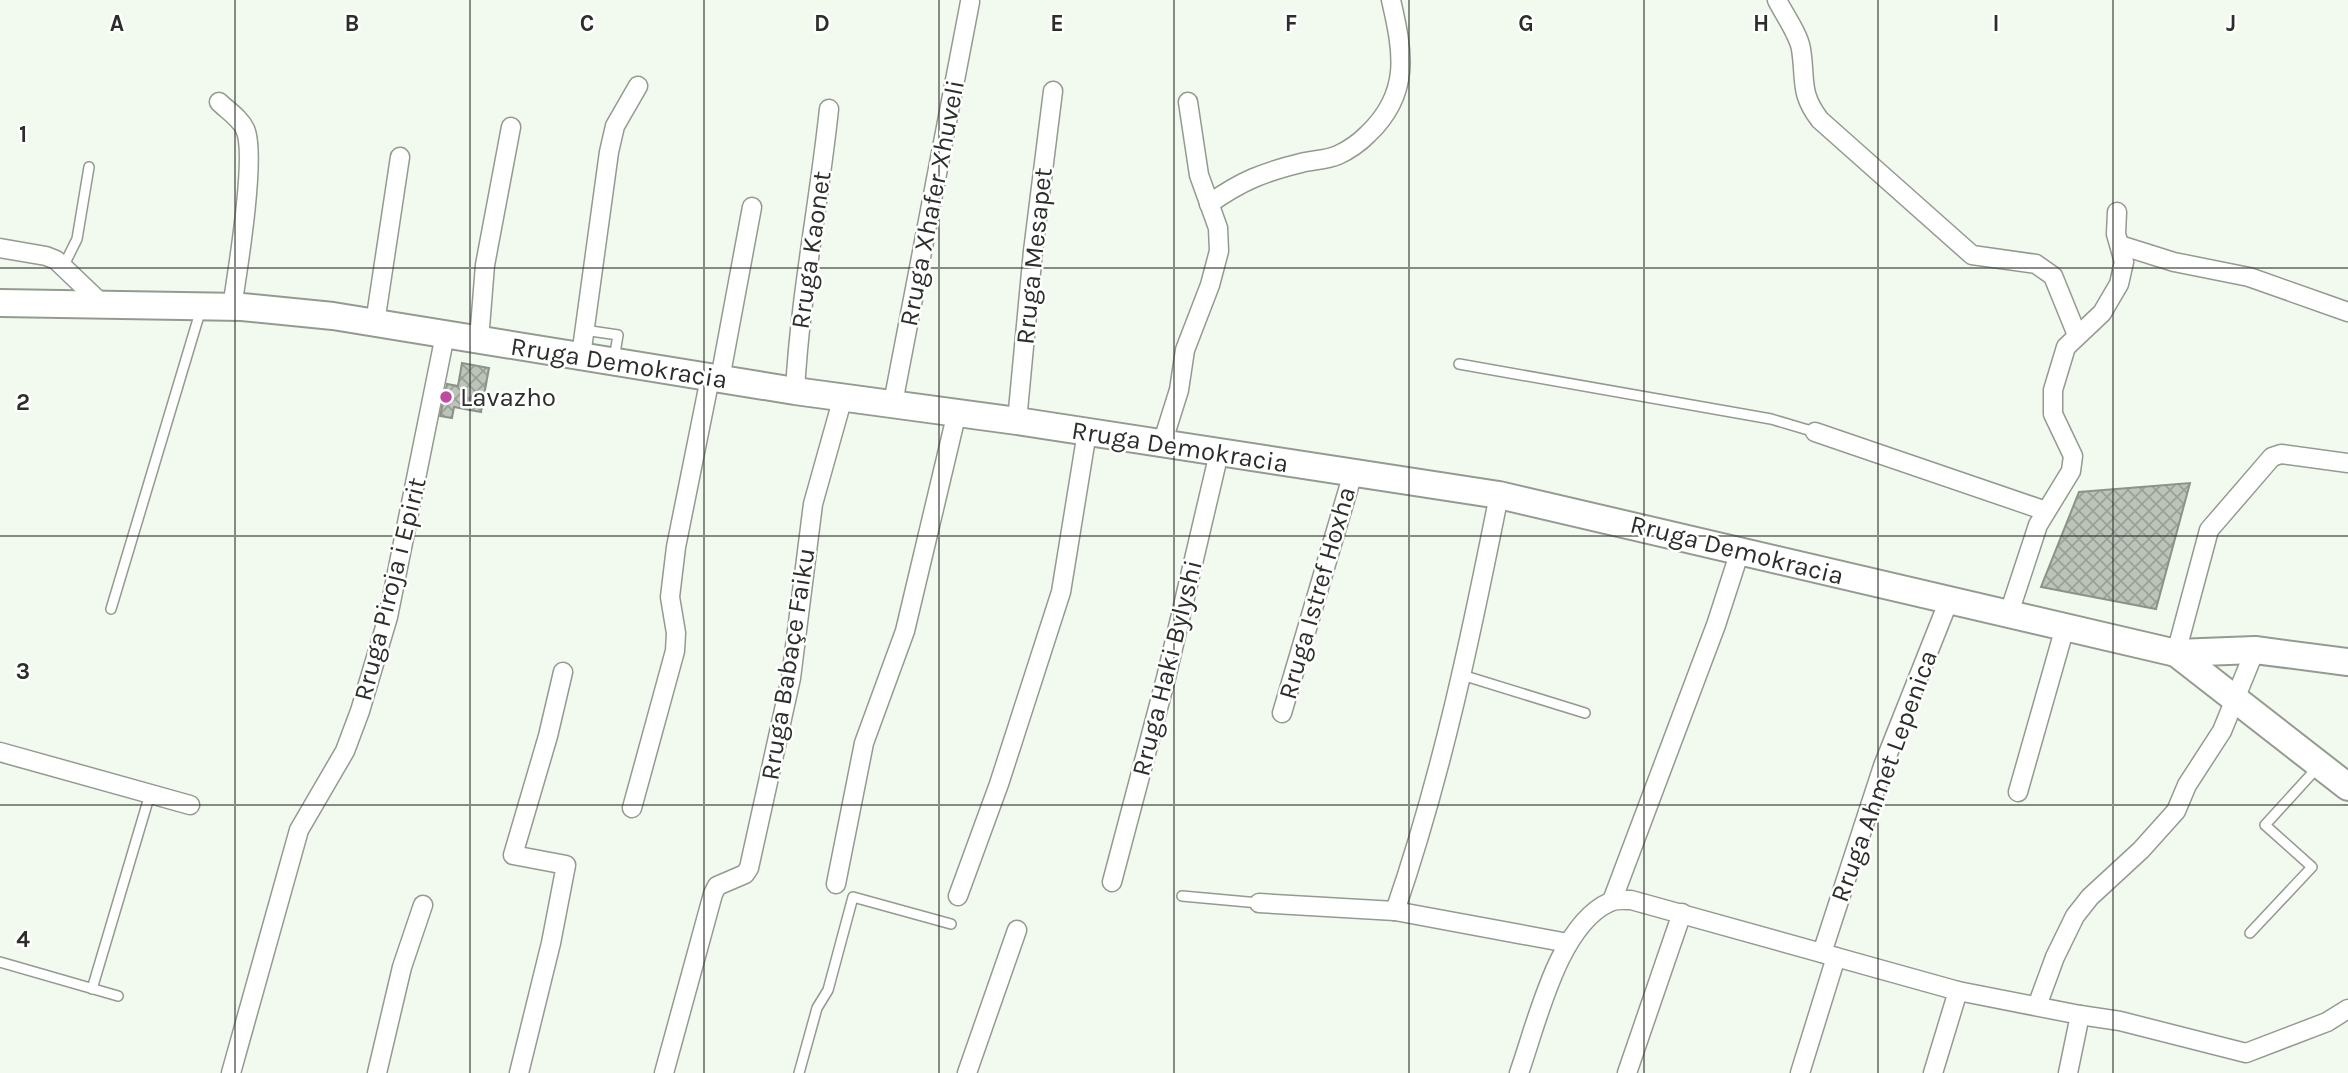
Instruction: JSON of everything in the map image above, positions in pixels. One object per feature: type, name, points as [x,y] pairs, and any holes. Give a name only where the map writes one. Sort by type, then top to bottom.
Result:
[{"type":"main road","name":"Rruga Demokracia","points":[[0,303],[232,307],[375,323],[480,340],[583,343],[614,360],[715,379],[957,412],[1499,495],[2176,653],[2255,650],[2348,662]]},
{"type":"main road","points":[[2176,653],[2348,787]]},
{"type":"street","points":[[1209,204],[1239,183],[1265,172],[1337,156],[1359,143],[1384,119],[1396,96],[1402,68],[1400,41],[1391,0]]},
{"type":"street","points":[[1777,0],[1801,48],[1803,89],[1809,105],[1820,120],[1972,255],[2036,264],[2046,269],[2053,276],[2077,335]]},
{"type":"street","name":"Rruga Xhafer Xhuveli","points":[[893,403],[970,2]]},
{"type":"street","points":[[583,343],[609,152],[615,126],[638,86]]},
{"type":"street","name":"Rruga Mesapet","points":[[1017,421],[1033,251],[1053,91]]},
{"type":"street","points":[[219,102],[245,129],[248,142],[247,185],[232,307]]},
{"type":"street","points":[[1162,444],[1179,390],[1185,350],[1210,285],[1219,251],[1218,229],[1199,175],[1188,102]]},
{"type":"street","name":"Rruga Kaonet","points":[[794,391],[802,296],[816,225],[829,109]]},
{"type":"street","points":[[480,340],[485,265],[511,127]]},
{"type":"street","points":[[375,323],[400,157]]},
{"type":"street","points":[[632,808],[675,650],[670,597],[676,547],[752,207]]},
{"type":"street","points":[[2009,613],[2028,548],[2046,511],[2071,471],[2073,456],[2053,414],[2053,390],[2066,347],[2113,299],[2124,262],[2116,234],[2117,212]]},
{"type":"street","points":[[2120,246],[2174,262],[2249,276],[2348,312]]},
{"type":"street","points":[[0,248],[46,256],[63,267],[102,304]]},
{"type":"street","name":"Rruga Piroja i Epirit","points":[[231,1073],[299,830],[345,751],[388,617],[445,335]]},
{"type":"street","name":"Rruga Babaçe Faiku","points":[[664,1073],[713,894],[717,886],[745,874],[749,868],[791,678],[813,503],[843,397]]},
{"type":"street","points":[[836,884],[864,743],[908,618],[957,412]]},
{"type":"street","points":[[958,896],[1004,771],[1061,592],[1087,432]]},
{"type":"street","points":[[1815,432],[2046,511]]},
{"type":"street","name":"Rruga Haki Bylyshi","points":[[1112,882],[1166,678],[1219,453]]},
{"type":"street","points":[[2176,653],[2208,530],[2233,500],[2272,457],[2281,454],[2348,463]]},
{"type":"street","name":"Rruga Istref Hoxha","points":[[1282,713],[1353,473]]},
{"type":"street","points":[[1395,911],[1435,788],[1462,675],[1499,495]]},
{"type":"street","points":[[1612,901],[1716,625],[1740,551]]},
{"type":"street","name":"Rruga Ahmet Lepenica","points":[[1800,1073],[1829,955],[1883,766],[1949,600]]},
{"type":"street","points":[[2018,792],[2065,627]]},
{"type":"street","points":[[2038,1006],[2055,957],[2076,916],[2090,897],[2141,850],[2176,811],[2187,785],[2222,731],[2255,650]]},
{"type":"street","points":[[519,1073],[551,943],[566,865],[513,855],[548,736],[563,671]]},
{"type":"street","points":[[0,752],[190,805]]},
{"type":"street","points":[[1519,1073],[1568,943],[1588,918],[1612,901],[1631,900],[1682,913],[1958,991],[2120,1021],[2246,1054],[2317,1027],[2348,1009]]},
{"type":"street","points":[[1259,903],[1395,911],[1568,943]]},
{"type":"street","points":[[377,1073],[402,967],[424,905]]},
{"type":"street","points":[[1627,1073],[1682,913]]},
{"type":"street","points":[[967,1073],[1017,930]]},
{"type":"street","points":[[1933,1073],[1958,991]]},
{"type":"street","points":[[2068,1073],[2080,1015]]},
{"type":"lane","points":[[63,267],[77,239],[89,167]]},
{"type":"lane","points":[[111,609],[202,306]]},
{"type":"lane","points":[[1459,364],[1743,414],[1815,432]]},
{"type":"lane","points":[[1462,675],[1585,713]]},
{"type":"lane","points":[[2250,933],[2312,867],[2265,825],[2320,765]]},
{"type":"lane","points":[[92,989],[150,794]]},
{"type":"lane","points":[[1182,896],[1259,903]]},
{"type":"lane","points":[[799,1073],[817,1008],[828,990],[853,897],[951,924]]},
{"type":"lane","points":[[0,962],[118,996]]},
{"type":"building","points":[[462,363],[489,368],[481,412],[454,407],[452,418],[440,416],[447,384],[458,386]]},
{"type":"building","points":[[2190,483],[2156,609],[2041,587],[2079,492]]},
{"type":"place","name":"Lavazho","points":[[446,397]]}]
